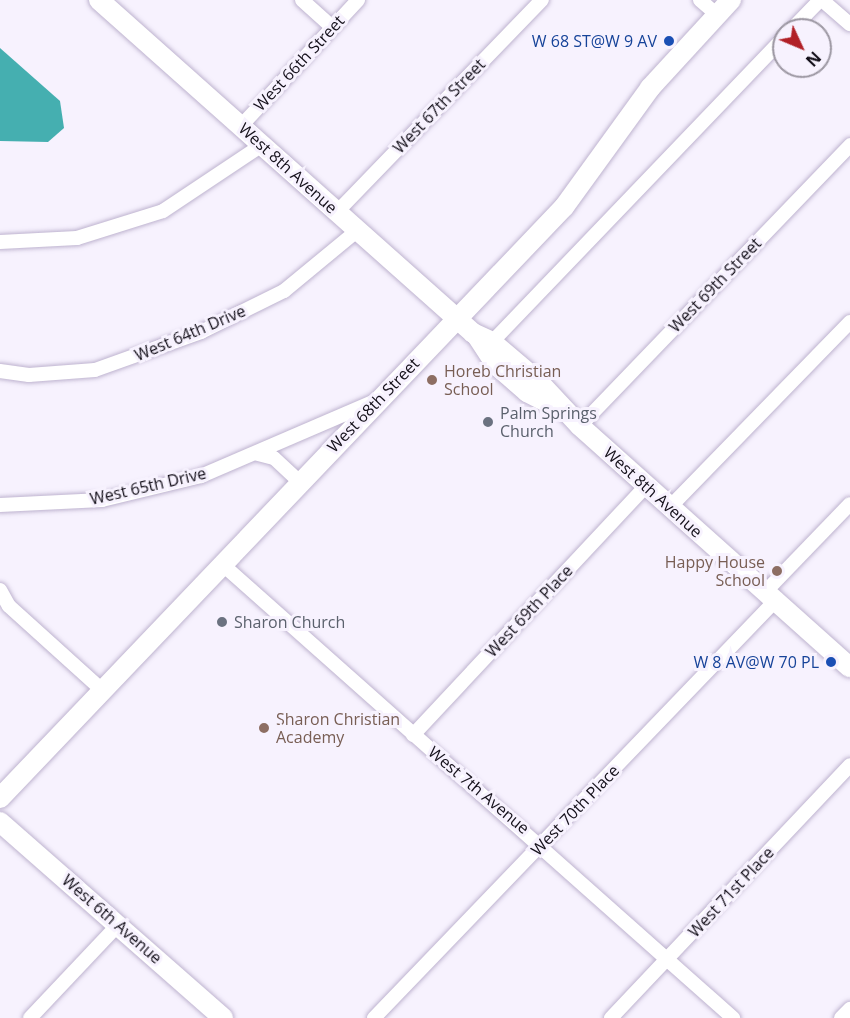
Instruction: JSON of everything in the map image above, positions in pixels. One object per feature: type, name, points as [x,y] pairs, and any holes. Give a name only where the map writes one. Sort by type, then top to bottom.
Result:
[{"type":"street","name":"West 8th Avenue","points":[[99,0],[457,318],[485,339],[484,352],[527,392],[564,411],[850,668]]},
{"type":"street","points":[[302,0],[332,27]]},
{"type":"street","name":"West 66th Street","points":[[241,126],[358,0]]},
{"type":"street","name":"West 67th Street","points":[[337,212],[542,0]]},
{"type":"street","points":[[700,0],[717,15]]},
{"type":"street","name":"West 68th Street","points":[[4,788],[102,690],[564,207],[650,88],[731,0]]},
{"type":"street","points":[[803,18],[821,0],[850,24]]},
{"type":"street","points":[[485,339],[772,50]]},
{"type":"street","points":[[0,242],[77,238],[163,211],[262,145]]},
{"type":"street","name":"West 69th Street","points":[[580,426],[850,145]]},
{"type":"street","name":"West 64th Drive","points":[[0,371],[29,375],[95,370],[201,332],[284,291],[358,230]]},
{"type":"street","points":[[670,507],[850,322]]},
{"type":"street","name":"West 65th Drive","points":[[0,505],[102,500],[201,476],[258,454],[379,399]]},
{"type":"street","points":[[258,454],[274,458],[300,482]]},
{"type":"street","name":"West 69th Place","points":[[413,735],[646,486]]},
{"type":"street","name":"West 70th Place","points":[[374,1018],[543,844],[770,596],[850,504]]},
{"type":"street","name":"West 7th Avenue","points":[[222,564],[413,735],[543,844],[733,1018]]},
{"type":"street","points":[[0,590],[9,606],[102,690]]},
{"type":"street","name":"West 71st Place","points":[[611,1018],[850,765]]},
{"type":"street","name":"West 6th Avenue","points":[[0,822],[223,1018]]},
{"type":"street","points":[[30,1018],[118,925]]},
{"type":"street","points":[[841,1018],[850,1009]]},
{"type":"water","points":[[0,48],[60,101],[64,128],[48,142],[0,141]]},
{"type":"place","name":"W 68 ST@W 9 AV","points":[[669,41]]},
{"type":"place","name":"Horeb Christian School","points":[[432,380]]},
{"type":"place","name":"Palm Springs Church","points":[[488,422]]},
{"type":"place","name":"Happy House School","points":[[777,571]]},
{"type":"place","name":"Sharon Church","points":[[222,622]]},
{"type":"place","name":"W 8 AV@W 70 PL","points":[[831,662]]},
{"type":"place","name":"Sharon Christian Academy","points":[[264,728]]}]
